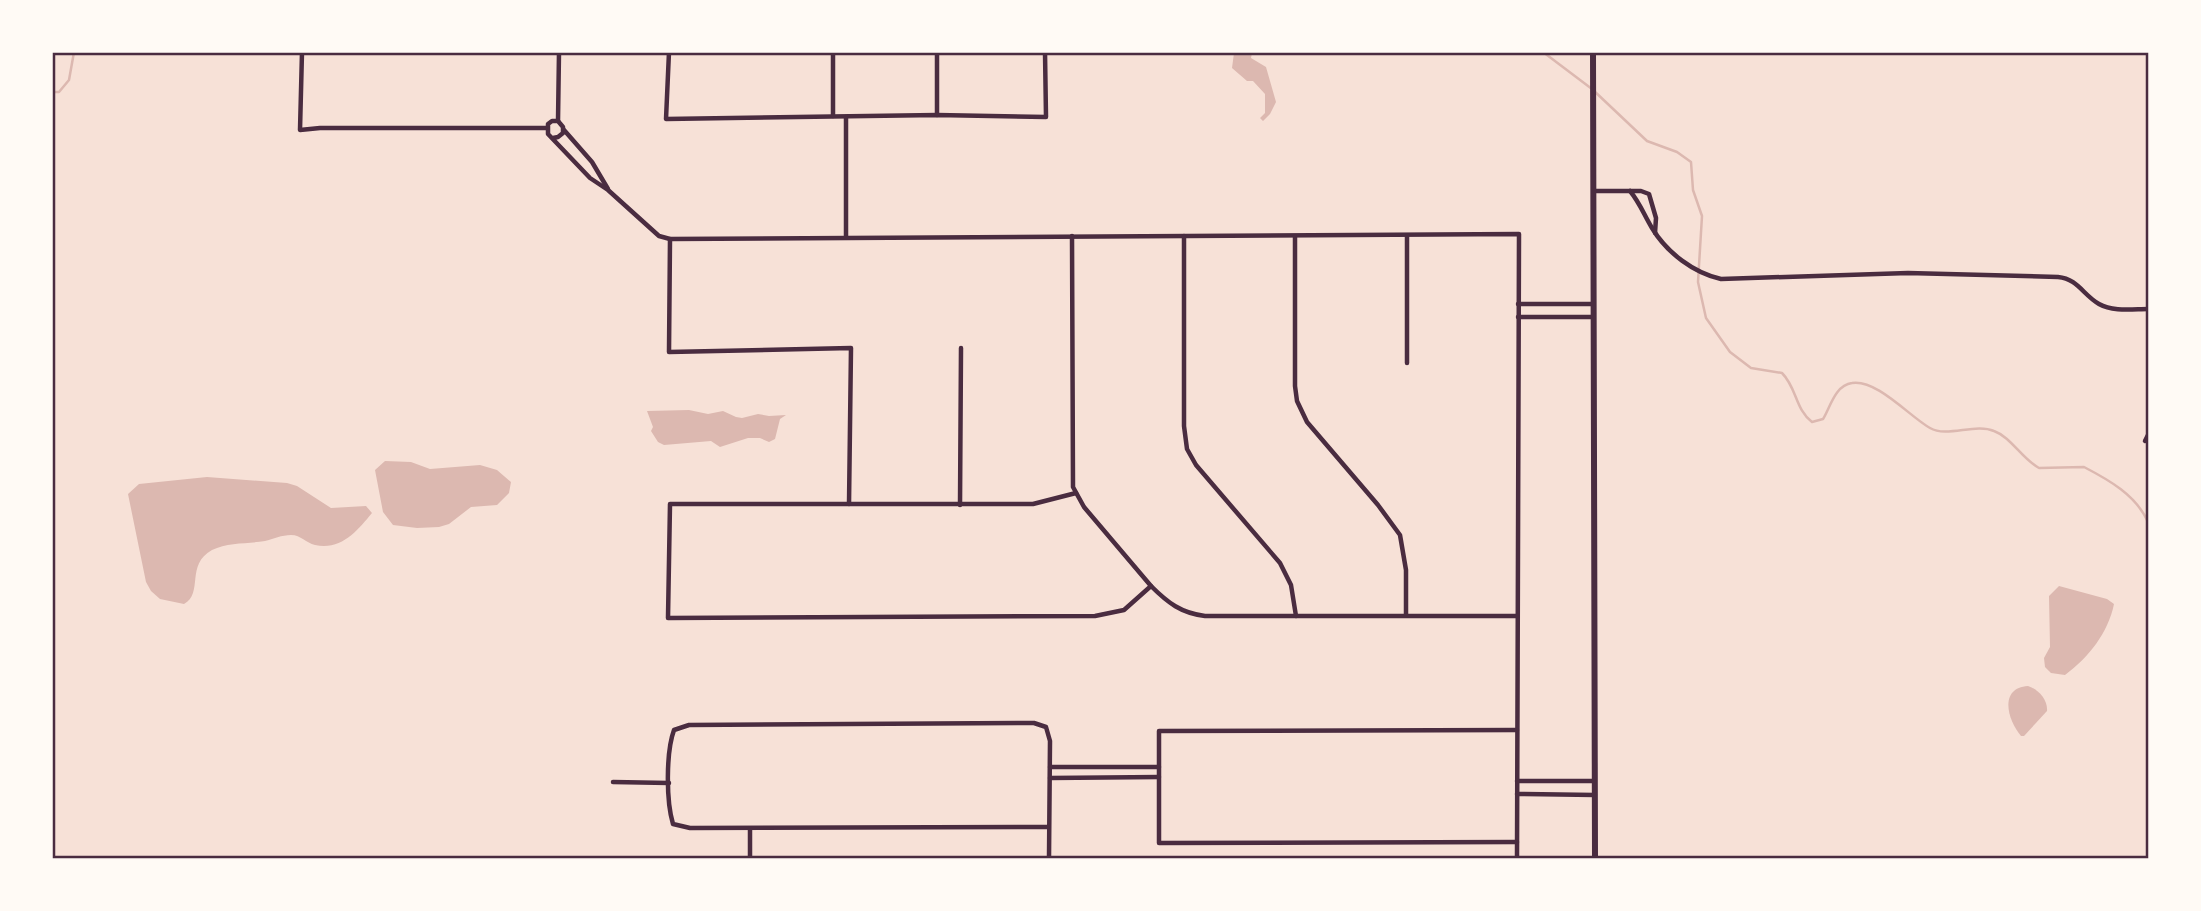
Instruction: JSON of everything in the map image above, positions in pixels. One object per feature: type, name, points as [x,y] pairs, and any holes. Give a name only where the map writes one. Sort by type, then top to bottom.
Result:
[{"type":"main road","points":[[1593,52],[1595,859]]},
{"type":"street","points":[[302,52],[300,130],[546,128]]},
{"type":"street","points":[[558,121],[559,52]]},
{"type":"street","points":[[669,52],[667,119],[833,116],[1046,117],[1045,52]]},
{"type":"street","points":[[833,52],[833,116]]},
{"type":"street","points":[[937,52],[937,116]]},
{"type":"street","points":[[846,117],[846,237]]},
{"type":"street","points":[[608,190],[592,162],[564,130],[562,124],[550,121],[546,128],[548,134],[584,173],[608,190],[654,233],[670,239],[1519,234],[1517,859]]},
{"type":"street","points":[[553,138],[558,137],[564,130]]},
{"type":"street","points":[[1594,191],[1646,192],[1651,197],[1656,218],[1655,233]]},
{"type":"street","points":[[1630,191],[1643,207],[1655,233],[1678,258],[1703,275],[1721,279],[1908,273],[2058,277],[2072,280],[2092,300],[2106,307],[2148,309]]},
{"type":"street","points":[[1072,236],[1072,472],[1076,493],[1084,507],[1150,586],[1176,608],[1194,615],[1517,615]]},
{"type":"street","points":[[1184,236],[1183,395],[1187,449],[1196,465],[1280,563],[1291,586],[1296,615]]},
{"type":"street","points":[[1295,236],[1297,401],[1307,422],[1400,535],[1406,570],[1406,615]]},
{"type":"street","points":[[1407,236],[1407,363]]},
{"type":"street","points":[[670,239],[669,352],[851,348],[849,504]]},
{"type":"street","points":[[1518,304],[1593,304]]},
{"type":"street","points":[[1518,317],[1593,317]]},
{"type":"street","points":[[960,505],[961,348]]},
{"type":"street","points":[[2145,442],[2148,435]]},
{"type":"street","points":[[1076,493],[1033,504],[670,504],[668,618],[1094,616],[1124,610],[1150,586]]},
{"type":"street","points":[[1049,827],[690,828],[673,824],[669,811],[670,741],[674,730],[689,725],[1034,723],[1046,727],[1050,741],[1049,859]]},
{"type":"street","points":[[1517,730],[1159,731],[1159,843],[1517,842]]},
{"type":"street","points":[[1050,767],[1159,767]]},
{"type":"street","points":[[1050,778],[1159,777]]},
{"type":"street","points":[[1517,781],[1595,782]]},
{"type":"street","points":[[614,782],[669,783]]},
{"type":"street","points":[[1517,794],[1595,795]]},
{"type":"street","points":[[750,829],[750,859]]},
{"type":"shaded area","points":[[1234,53],[1252,53],[1251,58],[1266,67],[1276,102],[1263,121],[1260,118],[1265,113],[1265,94],[1253,81],[1247,81],[1232,68]]},
{"type":"shaded area","points":[[689,410],[708,414],[723,411],[742,418],[758,414],[786,415],[780,419],[775,439],[769,442],[760,438],[748,438],[720,447],[711,441],[664,445],[658,442],[651,431],[653,427],[647,411]]},
{"type":"shaded area","points":[[385,461],[411,462],[430,469],[480,465],[497,470],[511,482],[509,493],[497,505],[471,507],[449,524],[439,527],[393,525],[383,512],[375,470]]},
{"type":"shaded area","points":[[207,477],[287,483],[297,486],[331,508],[366,506],[372,513],[348,538],[333,545],[315,545],[291,535],[218,547],[204,556],[199,563],[190,599],[184,604],[160,599],[146,582],[128,494],[139,484]]},
{"type":"shaded area","points":[[2059,586],[2107,599],[2114,604],[2107,625],[2096,644],[2065,675],[2051,673],[2045,667],[2044,658],[2050,647],[2049,596]]},
{"type":"shaded area","points":[[2028,686],[2042,695],[2047,711],[2021,736],[2012,722],[2008,706],[2012,693]]},
{"type":"waterway","points":[[52,92],[59,92],[69,80],[74,52]]},
{"type":"waterway","points":[[1543,52],[1592,89],[1647,141],[1677,152],[1691,162],[1693,190],[1702,216],[1698,282],[1706,318],[1730,352],[1751,368],[1782,373],[1791,385],[1802,411],[1812,422],[1823,419],[1841,388],[1852,383],[1862,383],[1893,400],[1937,431],[1986,429],[2006,438],[2039,468],[2084,467],[2129,496],[2148,522]]}]
